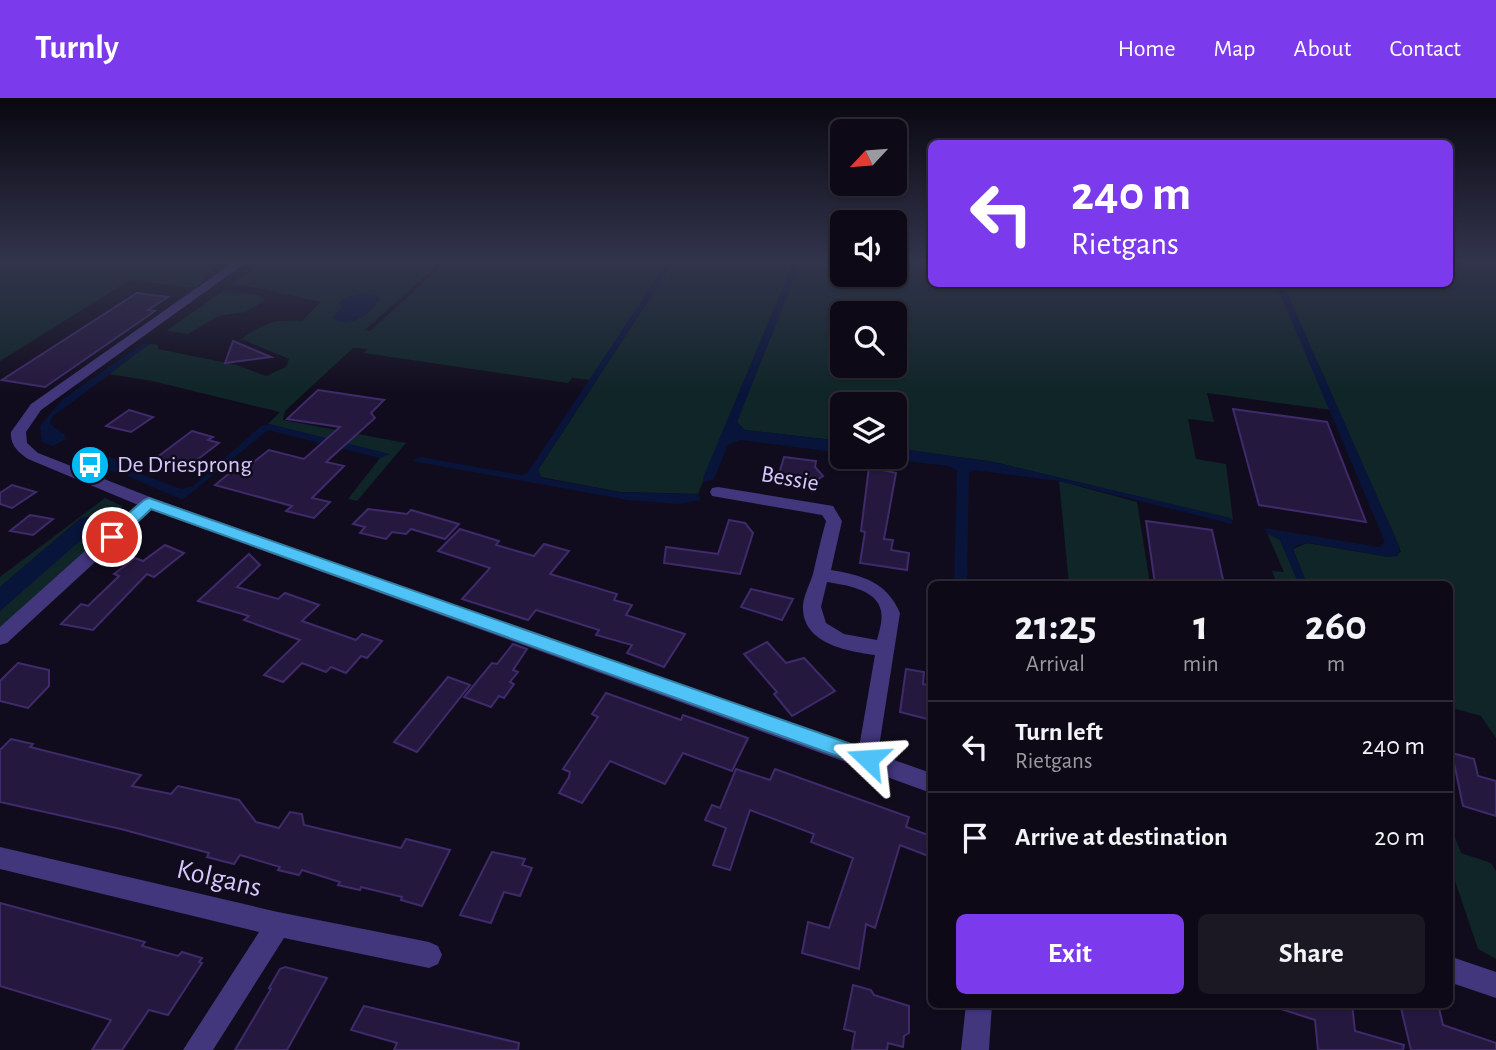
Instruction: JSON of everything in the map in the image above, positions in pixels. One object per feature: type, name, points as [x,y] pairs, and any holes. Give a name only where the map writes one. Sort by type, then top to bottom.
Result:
[{"type":"street","points":[[179,305],[36,407],[22,424],[17,438],[19,445],[33,456],[149,503],[928,782]]},
{"type":"street","name":"Bessie","points":[[718,492],[827,510],[834,521],[811,608],[816,623],[822,631],[844,642],[886,649]]},
{"type":"street","points":[[0,638],[149,503]]},
{"type":"street","points":[[821,575],[860,583],[885,597],[891,613],[868,759]]},
{"type":"street","name":"Kolgans","points":[[0,858],[278,924],[197,1050]]},
{"type":"street","points":[[278,924],[429,955]]},
{"type":"street","points":[[1453,970],[1496,985]]},
{"type":"street","points":[[975,1050],[979,1008]]},
{"type":"green space","points":[[0,305],[89,305],[0,361]]},
{"type":"green space","points":[[202,305],[256,305],[246,312],[218,316],[188,334],[166,331]]},
{"type":"green space","points":[[318,305],[392,305],[365,330],[370,331],[398,305],[639,305],[590,380],[572,378],[568,383],[364,353],[367,349],[353,348],[285,411],[283,420],[406,443],[357,501],[348,499],[380,458],[383,458],[268,424],[280,412],[152,381],[109,374],[149,344],[158,345],[158,349],[237,365],[266,376],[286,367],[289,359],[241,339],[270,323],[302,321]]},
{"type":"green space","points":[[645,305],[776,305],[698,494],[620,492],[541,477],[538,470]]},
{"type":"green space","points":[[783,305],[830,305],[830,378],[907,378],[907,305],[1285,305],[1331,410],[1207,393],[1214,422],[1188,419],[1196,459],[1226,464],[1233,520],[994,462],[907,450],[907,392],[830,392],[830,440],[745,430],[737,422],[738,418]]},
{"type":"green space","points":[[1292,305],[1496,305],[1496,738],[1481,716],[1453,708],[1453,581],[1306,581],[1293,549],[1307,543],[1389,557],[1401,552]]},
{"type":"green space","points":[[1059,481],[1137,502],[1150,581],[1069,581]]},
{"type":"green space","points":[[105,498],[122,506],[122,513],[106,530],[110,531],[0,629],[0,611],[98,522],[81,518],[0,587],[0,577]]},
{"type":"green space","points":[[1267,533],[1280,540],[1298,581],[1276,581],[1272,571],[1284,572]]},
{"type":"green space","points":[[1453,832],[1461,853],[1491,863],[1496,871],[1496,959],[1478,949],[1453,875]]},
{"type":"water","points":[[340,305],[375,305],[360,318],[345,322],[332,317],[341,308]]},
{"type":"water","points":[[639,305],[645,305],[538,470],[542,478],[620,492],[698,494],[701,500],[677,504],[628,500],[412,461],[420,457],[521,475],[528,472]]},
{"type":"water","points":[[775,305],[783,305],[737,422],[745,430],[830,440],[830,451],[740,440],[728,445],[714,479],[705,482],[703,478]]},
{"type":"water","points":[[1285,305],[1292,305],[1400,548],[1398,556],[1389,557],[1308,543],[1295,546],[1293,549],[1306,581],[1298,581],[1280,540],[1267,533],[1264,528],[1380,547],[1385,542]]},
{"type":"water","points":[[142,344],[150,344],[52,417],[50,424],[64,434],[66,439],[53,446],[42,442],[40,426],[63,399]]},
{"type":"water","points":[[270,424],[390,454],[380,458],[268,430],[185,498],[181,499],[127,476],[133,471],[181,489],[193,486],[261,426]]},
{"type":"water","points":[[85,446],[115,459],[124,468],[117,473],[70,454]]},
{"type":"water","points":[[907,450],[994,462],[1231,518],[1232,524],[1059,481],[973,470],[969,473],[967,581],[954,581],[957,470],[948,466],[907,461]]},
{"type":"water","points":[[81,518],[97,519],[96,527],[0,611],[0,587]]},
{"type":"building","points":[[118,305],[155,305],[148,310],[155,311],[45,387],[2,380]]},
{"type":"building","points":[[233,341],[271,357],[225,363]]},
{"type":"building","points":[[318,390],[384,400],[371,413],[375,418],[326,462],[344,466],[312,498],[330,502],[314,518],[286,511],[292,506],[215,485],[242,463],[250,465],[269,450],[304,459],[340,427],[287,419]]},
{"type":"building","points":[[1233,409],[1327,422],[1366,522],[1259,505]]},
{"type":"building","points":[[129,410],[153,417],[131,432],[106,426]]},
{"type":"building","points":[[192,431],[213,437],[208,440],[219,443],[189,466],[156,458]]},
{"type":"building","points":[[784,457],[816,461],[815,467],[823,476],[811,484],[810,489],[776,484]]},
{"type":"building","points":[[869,469],[896,473],[884,539],[893,540],[891,550],[909,553],[907,570],[860,563],[865,532],[861,531]]},
{"type":"building","points":[[12,485],[36,492],[12,508],[0,504],[0,493]]},
{"type":"building","points":[[368,509],[407,514],[411,510],[459,524],[445,539],[411,529],[406,534],[392,532],[386,539],[360,533],[365,527],[353,524]]},
{"type":"building","points":[[30,515],[53,519],[33,535],[10,531]]},
{"type":"building","points":[[729,520],[745,523],[753,533],[740,574],[664,563],[666,547],[718,554]]},
{"type":"building","points":[[1146,521],[1212,530],[1223,581],[1155,581]]},
{"type":"building","points":[[460,529],[499,541],[496,545],[534,556],[544,544],[569,551],[550,574],[617,594],[614,600],[632,605],[626,615],[685,634],[664,667],[627,653],[632,645],[596,635],[599,630],[536,610],[528,620],[462,599],[490,568],[438,551]]},
{"type":"building","points":[[165,545],[184,553],[154,577],[147,574],[93,630],[61,624],[81,604],[88,606],[119,576],[114,574],[135,558],[143,561]]},
{"type":"building","points":[[249,554],[260,565],[237,587],[278,599],[285,593],[319,605],[302,621],[356,640],[362,634],[382,641],[367,658],[361,656],[346,673],[331,667],[326,672],[302,663],[283,682],[264,675],[300,640],[244,620],[249,616],[198,601]]},
{"type":"building","points":[[751,589],[793,599],[782,620],[741,607]]},
{"type":"building","points":[[767,642],[786,663],[804,658],[835,691],[792,716],[774,694],[777,692],[744,654]]},
{"type":"building","points":[[513,644],[527,649],[513,670],[518,672],[510,682],[514,684],[504,698],[499,696],[491,707],[464,697],[492,663],[497,664]]},
{"type":"building","points":[[18,663],[49,670],[49,686],[28,708],[0,701],[0,681]]},
{"type":"building","points":[[906,669],[924,672],[923,684],[928,685],[928,719],[900,712]]},
{"type":"building","points":[[448,677],[470,685],[417,752],[394,742]]},
{"type":"building","points":[[606,693],[681,720],[683,715],[748,738],[732,771],[683,753],[665,784],[610,761],[582,803],[559,793],[570,772],[563,769],[598,717],[592,714]]},
{"type":"building","points":[[11,739],[33,744],[30,747],[141,775],[132,786],[171,794],[178,786],[239,800],[256,822],[279,828],[290,812],[302,814],[304,825],[401,848],[406,839],[450,850],[422,906],[401,900],[402,897],[361,887],[360,890],[338,885],[340,882],[302,870],[299,875],[278,870],[280,867],[240,855],[234,864],[207,857],[209,853],[121,829],[0,802],[0,750]]},
{"type":"building","points":[[1453,753],[1474,759],[1478,776],[1496,781],[1496,816],[1463,806]]},
{"type":"building","points":[[736,769],[770,780],[775,769],[909,817],[906,827],[928,835],[928,856],[900,845],[875,928],[866,924],[859,969],[802,953],[808,922],[829,928],[853,858],[811,842],[814,834],[750,810],[730,870],[713,865],[726,828],[705,820],[712,805],[720,808]]},
{"type":"building","points":[[492,852],[525,859],[522,865],[532,868],[520,896],[504,892],[491,923],[460,915]]},
{"type":"building","points":[[0,903],[145,942],[142,946],[178,956],[182,952],[202,958],[199,962],[202,963],[168,1015],[149,1010],[122,1050],[92,1050],[111,1020],[0,986]]},
{"type":"building","points":[[285,967],[327,978],[287,1050],[235,1050],[280,969]]},
{"type":"building","points":[[853,985],[909,1006],[909,1033],[904,1036],[903,1047],[888,1043],[887,1050],[852,1050],[855,1032],[844,1029]]},
{"type":"building","points":[[364,1006],[519,1043],[518,1050],[394,1050],[397,1043],[351,1030]]},
{"type":"building","points":[[1278,1008],[1352,1008],[1355,1031],[1404,1045],[1403,1050],[1318,1050],[1315,1020]]},
{"type":"building","points":[[1401,1008],[1439,1008],[1443,1025],[1496,1043],[1496,1050],[1411,1050]]},
{"type":"place","name":"De Driesprong","points":[[90,465]]},
{"type":"route","points":[[112,537],[149,503],[868,759]]}]
